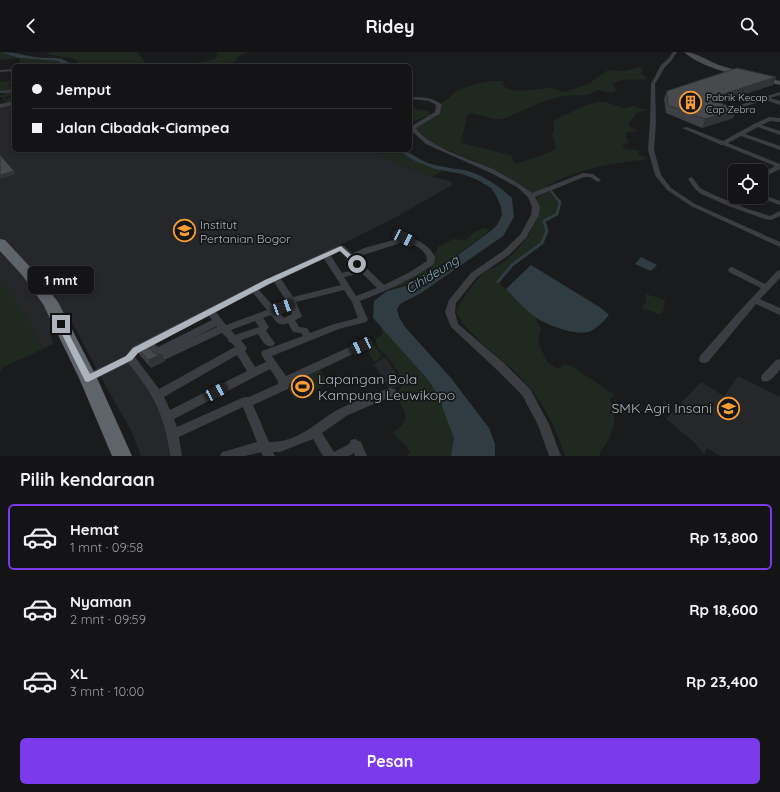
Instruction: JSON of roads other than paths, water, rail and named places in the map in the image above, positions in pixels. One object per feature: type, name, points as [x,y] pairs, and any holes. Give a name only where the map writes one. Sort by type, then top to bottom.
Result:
[{"type":"highway","points":[[0,243],[27,272],[50,302],[88,378],[122,456]]},
{"type":"main road","points":[[687,52],[713,65],[780,83]]},
{"type":"street","points":[[675,52],[670,60],[663,66],[653,84],[651,150],[658,175],[669,189],[693,205],[780,245]]},
{"type":"street","points":[[0,71],[12,70]]},
{"type":"street","points":[[0,92],[12,91]]},
{"type":"street","points":[[740,106],[780,93]]},
{"type":"street","points":[[412,98],[437,102],[440,105],[438,113],[413,127],[415,131],[428,143],[493,172],[519,186],[531,196],[536,207],[535,215],[523,236],[506,253],[474,275],[452,302],[450,312],[454,325],[460,332],[500,366],[526,392],[543,424],[555,456]]},
{"type":"street","points":[[765,98],[780,103]]},
{"type":"street","points":[[0,106],[12,103]]},
{"type":"street","points":[[722,144],[770,119],[780,120]]},
{"type":"street","points":[[756,125],[780,133]]},
{"type":"street","points":[[685,128],[780,166]]},
{"type":"street","points":[[739,134],[780,148]]},
{"type":"street","points":[[768,173],[780,166]]},
{"type":"street","points":[[531,196],[583,175],[592,175],[598,180]]},
{"type":"street","points":[[691,179],[698,189],[748,212],[771,218],[780,213]]},
{"type":"street","points":[[768,198],[780,202]]},
{"type":"street","points":[[351,257],[404,238],[430,252],[432,257],[431,262],[422,269],[383,289],[354,300]]},
{"type":"street","points":[[88,378],[130,358],[131,354],[135,350],[276,278],[341,248],[383,289]]},
{"type":"street","points":[[268,452],[247,403],[284,386],[266,354],[337,326],[363,320],[354,300],[326,255]]},
{"type":"street","points":[[343,275],[363,270]]},
{"type":"street","points":[[732,270],[766,288]]},
{"type":"street","points":[[704,359],[754,300],[780,273]]},
{"type":"street","points":[[254,289],[282,322],[297,316],[292,302],[276,278]]},
{"type":"street","points":[[149,344],[162,357],[222,326],[257,316],[292,302],[345,287]]},
{"type":"street","points":[[754,300],[780,312]]},
{"type":"street","points":[[158,395],[242,348],[232,340],[211,312]]},
{"type":"street","points":[[232,340],[256,330],[260,330],[264,327],[257,316]]},
{"type":"street","points":[[290,319],[296,330],[304,330],[308,337]]},
{"type":"street","points":[[260,330],[270,343]]},
{"type":"street","points":[[282,380],[292,378],[361,346]]},
{"type":"street","points":[[238,350],[242,354],[252,372]]},
{"type":"street","points":[[130,358],[158,395],[168,417],[173,434],[176,456]]},
{"type":"street","points":[[168,417],[252,372],[272,363]]},
{"type":"street","points":[[766,378],[780,363]]},
{"type":"street","points":[[268,452],[315,432],[344,412],[391,392]]},
{"type":"street","points":[[173,434],[246,401]]},
{"type":"street","points":[[315,432],[330,456]]},
{"type":"street","points":[[226,456],[259,447],[268,452]]},
{"type":"street","points":[[337,456],[358,449]]},
{"type":"water","points":[[0,52],[39,58],[57,58],[69,63],[60,64],[58,61],[19,58]]},
{"type":"water","name":"Cihideung","points":[[400,152],[407,152],[432,164],[477,174],[502,189],[512,198],[514,217],[503,236],[421,293],[400,304],[397,309],[399,317],[405,327],[451,378],[489,428],[495,444],[495,456],[451,456],[454,438],[439,398],[430,382],[373,318],[374,301],[387,291],[409,285],[447,263],[492,230],[497,225],[502,215],[501,207],[491,188],[478,180],[462,174],[435,169],[413,160]]},
{"type":"water","points":[[641,257],[657,265],[651,271],[635,264]]},
{"type":"water","points":[[531,265],[601,308],[609,315],[594,329],[582,333],[560,329],[535,317],[506,289]]},
{"type":"waterway","points":[[551,191],[560,202]]},
{"type":"waterway","points":[[498,282],[512,265],[542,243],[547,231],[544,221],[557,214],[560,202]]},
{"type":"place","name":"Pabrik Kecap Cap Zebra","points":[[691,103]]},
{"type":"place","name":"Institut Pertanian Bogor","points":[[185,231]]},
{"type":"place","name":"Lapangan Bola Kampung Leuwikopo","points":[[303,387]]},
{"type":"place","name":"SMK Agri Insani","points":[[728,408]]}]
